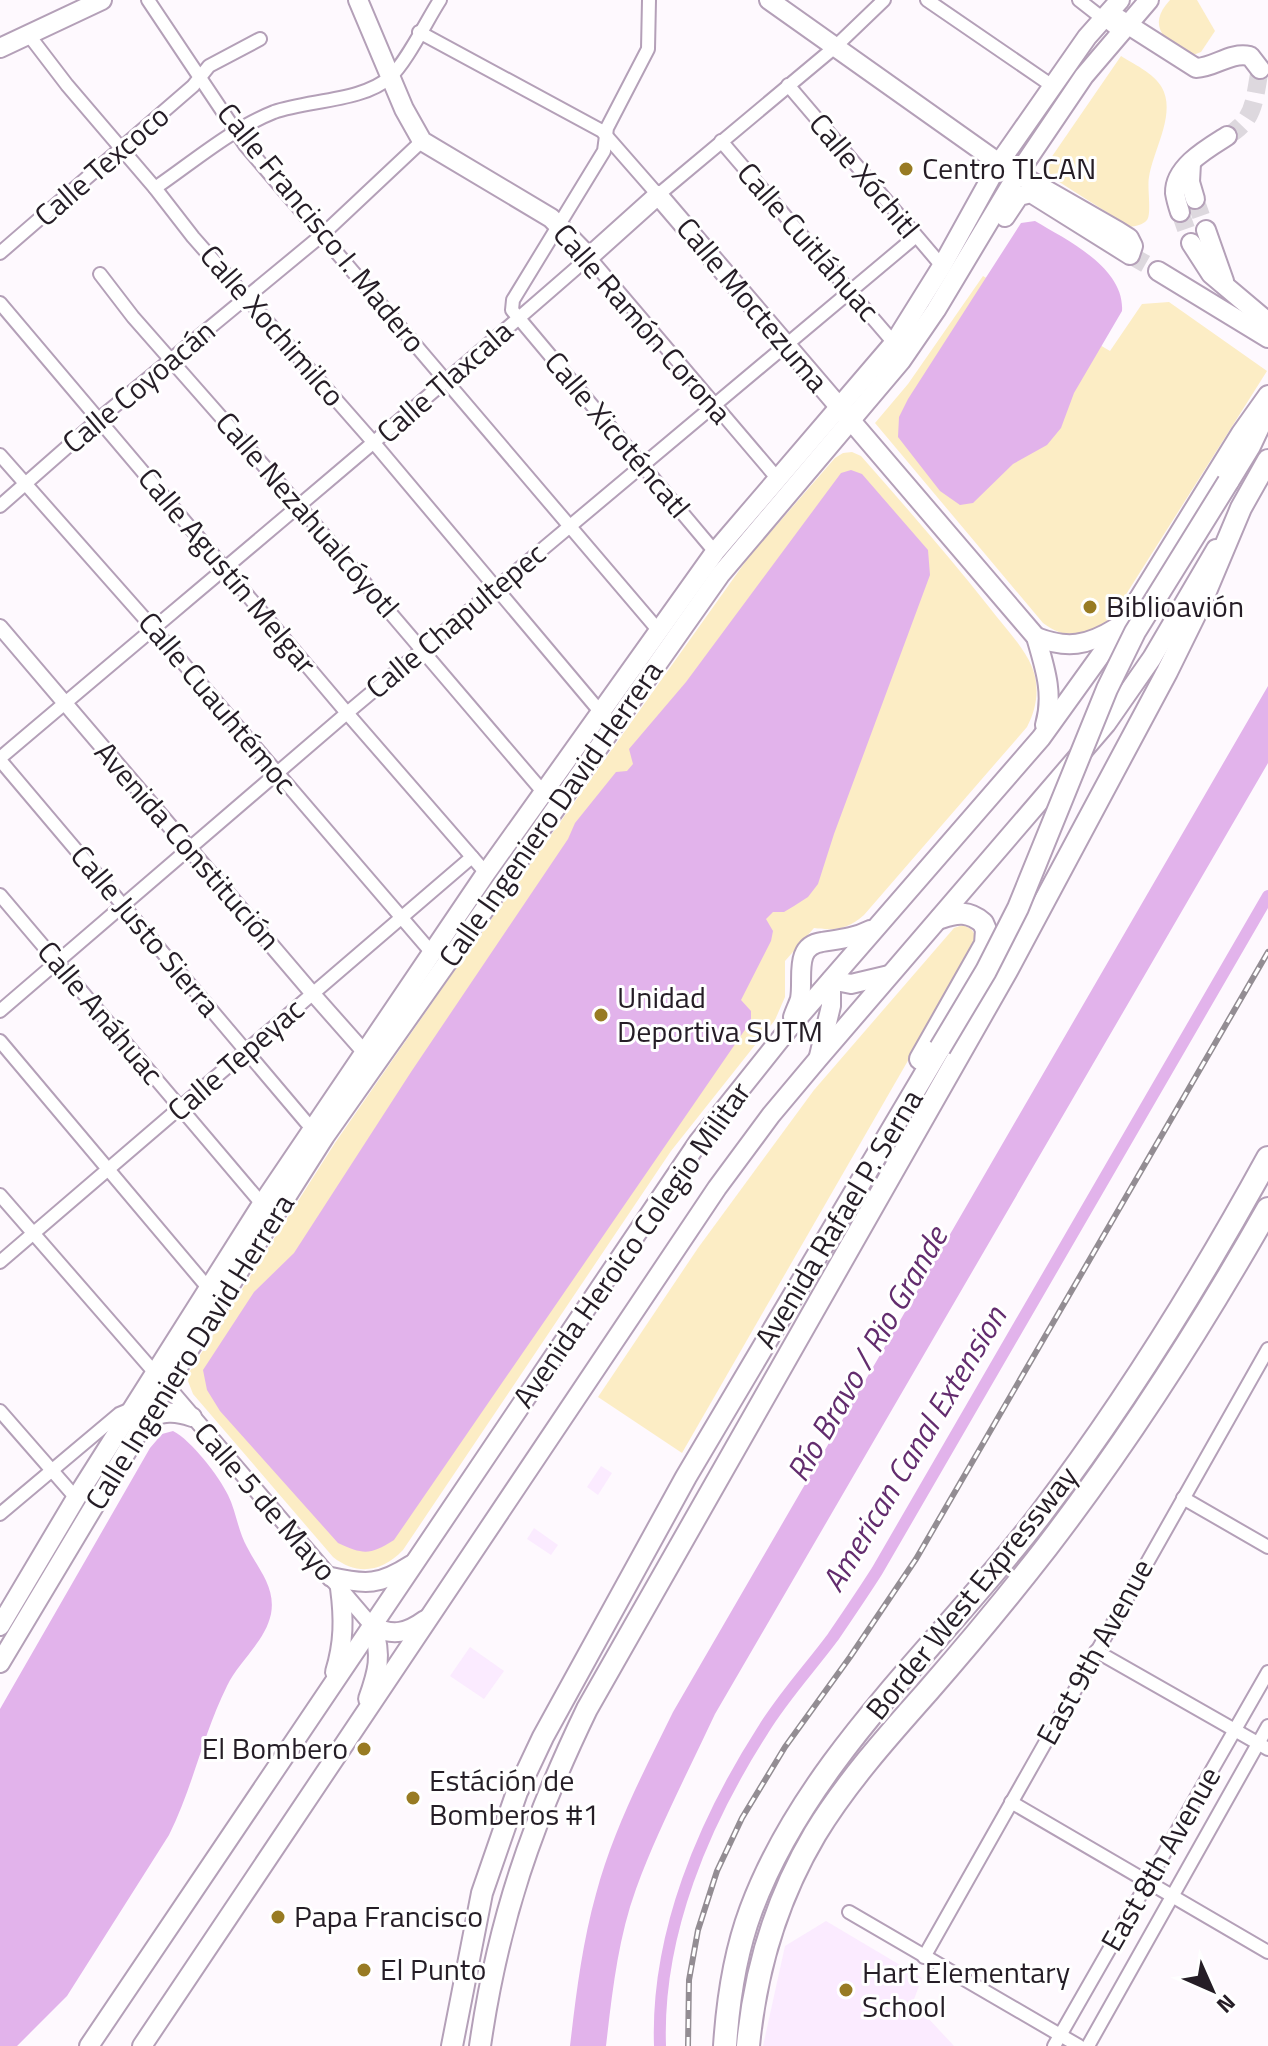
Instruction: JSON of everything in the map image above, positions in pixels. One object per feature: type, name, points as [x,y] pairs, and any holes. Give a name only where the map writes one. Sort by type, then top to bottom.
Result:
[{"type":"highway","name":"Avenida Rafael P. Serna","points":[[452,2046],[482,1893],[498,1841],[528,1768],[577,1670],[679,1491],[986,971],[1018,908],[1107,689],[1135,632],[1250,446],[1268,408]]},
{"type":"highway","name":"Avenida Heroico Colegio Militar","points":[[1241,508],[1268,460]]},
{"type":"highway","name":"Avenida Rafael P. Serna","points":[[480,2046],[502,1925],[519,1870],[560,1765],[587,1709],[1007,971],[1167,672],[1201,603],[1241,508]]},
{"type":"highway","points":[[834,1229],[851,1180],[985,944],[986,930],[976,917],[962,913],[941,918]]},
{"type":"highway","name":"Border West Expressway","points":[[725,2046],[731,1985],[750,1913],[775,1854],[794,1820],[832,1765],[984,1586],[1091,1446],[1188,1298],[1268,1158]]},
{"type":"highway","points":[[748,2046],[753,2005],[769,1937],[791,1882],[815,1835],[847,1787],[1012,1592],[1099,1479],[1193,1338],[1268,1209]]},
{"type":"main road","points":[[1,45],[102,0]]},
{"type":"main road","points":[[358,0],[413,128],[422,141]]},
{"type":"main road","points":[[769,0],[999,163],[1129,238],[1133,246],[1130,255],[1036,195],[1023,193],[950,300],[936,310]]},
{"type":"main road","name":"Calle Ingeniero David Herrera","points":[[5,1631],[319,1131],[607,719],[659,631],[715,552],[777,478],[901,361],[936,310],[1017,175],[1084,76],[1149,0]]},
{"type":"main road","points":[[1110,10],[1124,28],[1196,68],[1214,66],[1239,54],[1250,56],[1260,69]]},
{"type":"main road","name":"Calle Ingeniero David Herrera","points":[[371,1056],[432,953],[544,793],[607,719],[845,416],[942,266],[999,163],[1051,85],[1110,10]]},
{"type":"main road","points":[[1180,212],[1175,190],[1179,178],[1191,163],[1227,136]]},
{"type":"main road","name":"Calle Ramón Corona","points":[[422,141],[559,225],[589,257]]},
{"type":"main road","points":[[1191,163],[1190,182],[1195,199]]},
{"type":"main road","name":"Calle Tlaxcala","points":[[589,257],[658,195]]},
{"type":"main road","name":"Calle Moctezuma","points":[[658,195],[1036,637],[1047,676],[1050,705],[1041,738]]},
{"type":"main road","points":[[1199,236],[1202,262],[1228,291],[1268,322]]},
{"type":"main road","points":[[942,266],[953,266],[968,253]]},
{"type":"main road","points":[[1158,271],[1268,338]]},
{"type":"main road","name":"Avenida Heroico Colegio Militar","points":[[89,2046],[699,1141],[790,1027],[1041,738],[1123,624],[1268,395]]},
{"type":"main road","name":"Avenida Heroico Colegio Militar","points":[[142,2046],[717,1188],[771,1115],[1106,724],[1152,658],[1241,508]]},
{"type":"main road","points":[[1036,637],[1053,644],[1075,646],[1096,640],[1123,624]]},
{"type":"main road","points":[[790,1027],[800,999],[800,960],[806,950],[818,942],[856,937],[877,927]]},
{"type":"main road","points":[[818,1059],[831,1006],[831,980],[851,984],[892,974]]},
{"type":"main road","name":"Calle Ingeniero David Herrera","points":[[161,1379],[209,1289],[262,1204],[319,1131]]},
{"type":"main road","points":[[140,1414],[178,1412],[192,1417]]},
{"type":"main road","name":"Calle Ingeniero David Herrera","points":[[0,1663],[5,1631],[76,1498],[140,1414]]},
{"type":"main road","points":[[330,1688],[342,1651],[344,1620],[335,1583],[380,1581],[417,1561]]},
{"type":"main road","points":[[373,1627],[389,1634],[401,1633],[431,1616]]},
{"type":"main road","points":[[361,1721],[379,1658],[380,1648],[373,1627]]},
{"type":"street","name":"Calle Francisco I. Madero","points":[[148,0],[238,130],[245,145],[659,631]]},
{"type":"street","points":[[155,188],[238,130],[271,113],[366,90],[391,77],[440,0]]},
{"type":"street","points":[[518,319],[512,310],[513,300],[604,151],[607,128],[648,49],[649,0]]},
{"type":"street","name":"Calle Tlaxcala","points":[[658,195],[835,47],[884,0]]},
{"type":"street","points":[[927,0],[1051,85]]},
{"type":"street","points":[[1079,0],[1110,10]]},
{"type":"street","name":"Calle Moctezuma","points":[[419,32],[598,129],[658,195]]},
{"type":"street","name":"Calle Xochimilco","points":[[28,34],[193,237],[374,443],[607,719]]},
{"type":"street","name":"Calle Texcoco","points":[[0,253],[193,86],[209,66],[260,39]]},
{"type":"street","name":"Calle Xóchitl","points":[[788,85],[942,266]]},
{"type":"street","name":"Calle Coyoacán","points":[[0,506],[99,419],[322,235],[422,141]]},
{"type":"street","name":"Calle Cuitláhuac","points":[[721,141],[894,343]]},
{"type":"street","name":"Calle Chapultepec","points":[[0,1011],[642,463],[915,237]]},
{"type":"street","name":"Calle Tlaxcala","points":[[0,759],[224,567],[300,507],[589,257]]},
{"type":"street","name":"Calle Ramón Corona","points":[[589,257],[777,478]]},
{"type":"street","name":"Calle Nezahualcóyotl","points":[[100,274],[133,317],[173,359],[544,793]]},
{"type":"street","name":"Calle Agustín Melgar","points":[[0,303],[486,873]]},
{"type":"street","name":"Calle Xicoténcatl","points":[[518,319],[715,552]]},
{"type":"street","name":"Calle Cuauhtémoc","points":[[0,455],[432,953]]},
{"type":"street","name":"Avenida Constitución","points":[[0,627],[313,994],[371,1056]]},
{"type":"street","name":"Calle Justo Sierra","points":[[0,759],[247,1051],[319,1131]]},
{"type":"street","name":"Calle Tepeyac","points":[[0,1262],[472,857]]},
{"type":"street","name":"Calle Anáhuac","points":[[0,895],[262,1204]]},
{"type":"street","points":[[0,1041],[209,1289]]},
{"type":"street","name":"Calle 5 de Mayo","points":[[0,1195],[373,1627]]},
{"type":"street","name":"East 9th Avenue","points":[[924,1957],[1268,1349]]},
{"type":"street","points":[[0,1411],[76,1498]]},
{"type":"street","points":[[0,1514],[119,1414],[140,1414]]},
{"type":"street","points":[[1183,1498],[1268,1547]]},
{"type":"street","points":[[1096,1651],[1263,1746]]},
{"type":"street","name":"East 8th Avenue","points":[[1057,2041],[1268,1672]]},
{"type":"street","name":"East 8th Avenue","points":[[1088,2046],[1263,1746],[1268,1726]]},
{"type":"street","points":[[1011,1802],[1268,1952]]},
{"type":"street","points":[[849,1912],[1057,2041],[1079,2046]]},
{"type":"shaded area","points":[[1170,0],[1197,0],[1215,31],[1201,52],[1193,55],[1174,45],[1162,33],[1159,18]]},
{"type":"shaded area","points":[[1121,56],[1157,80],[1166,102],[1165,123],[1149,177],[1148,217],[1143,223],[1130,227],[1042,171]]},
{"type":"shaded area","points":[[1035,221],[1077,246],[1104,269],[1114,281],[1122,311],[1074,393],[1061,428],[1047,445],[1013,464],[973,503],[960,505],[940,491],[898,437],[899,417],[1021,223]]},
{"type":"shaded area","points":[[983,276],[1110,351],[1142,304],[1169,302],[1267,371],[1113,615],[1088,632],[1071,635],[1043,623],[875,423],[908,384]]},
{"type":"shaded area","name":"Unidad Deportiva SUTM","points":[[852,452],[861,456],[910,512],[1023,651],[1036,682],[1035,705],[1027,727],[864,915],[841,928],[814,928],[785,961],[785,997],[775,1020],[671,1151],[403,1550],[387,1563],[369,1569],[342,1563],[333,1557],[193,1394],[188,1381],[190,1371],[335,1143],[748,558],[835,458]]},
{"type":"shaded area","name":"Unidad Deportiva SUTM","points":[[851,470],[862,474],[928,550],[930,575],[818,884],[808,897],[784,912],[773,912],[766,919],[773,931],[771,941],[741,1000],[751,1011],[751,1021],[394,1540],[367,1552],[338,1543],[220,1411],[207,1390],[203,1370],[254,1292],[294,1253],[568,839],[575,823],[616,772],[627,771],[633,764],[629,749],[686,682],[841,473]]},
{"type":"shaded area","points":[[1268,686],[1268,763],[715,1714],[636,1889],[616,1966],[606,2046],[570,2046],[583,1951],[603,1870],[630,1801],[673,1712]]},
{"type":"shaded area","points":[[963,925],[976,936],[974,946],[682,1453],[598,1397],[698,1248],[814,1090],[954,928]]},
{"type":"shaded area","points":[[173,1431],[204,1459],[228,1495],[244,1541],[269,1587],[271,1614],[263,1634],[227,1686],[169,1835],[67,1996],[17,2046],[0,2046],[0,1709],[150,1448],[162,1434]]},
{"type":"shaded area","points":[[601,1466],[612,1473],[598,1495],[587,1487]]},
{"type":"shaded area","points":[[534,1528],[558,1545],[551,1555],[527,1539]]},
{"type":"shaded area","points":[[470,1647],[504,1671],[484,1699],[450,1676]]},
{"type":"shaded area","name":"Hart Elementary School","points":[[826,1921],[922,1978],[913,2002],[954,2046],[763,2046],[785,1946]]},
{"type":"waterway","name":"American Canal Extension","points":[[660,2046],[666,1962],[675,1921],[703,1841],[721,1802],[771,1718],[833,1637],[877,1571],[1268,896]]},
{"type":"tunnel","points":[[1227,136],[1249,115],[1260,69]]},
{"type":"tunnel","points":[[1195,199],[1206,230]]},
{"type":"tunnel","points":[[1180,212],[1191,243]]},
{"type":"tunnel","points":[[1130,255],[1158,271]]},
{"type":"railway","points":[[688,2046],[689,1980],[698,1930],[717,1871],[742,1818],[785,1747],[916,1559],[1268,952]]},
{"type":"place","name":"Centro TLCAN","points":[[906,169]]},
{"type":"place","name":"Biblioavión","points":[[1090,607]]},
{"type":"place","name":"Unidad Deportiva SUTM","points":[[601,1015]]},
{"type":"place","name":"El Bombero","points":[[364,1749]]},
{"type":"place","name":"Estáción de Bomberos #1","points":[[413,1798]]},
{"type":"place","name":"Papa Francisco","points":[[278,1917]]},
{"type":"place","name":"El Punto","points":[[364,1970]]},
{"type":"place","name":"Hart Elementary School","points":[[846,1990]]},
{"type":"water label","name":"Río Bravo / Rio Grande","points":[[867,1354]]}]
